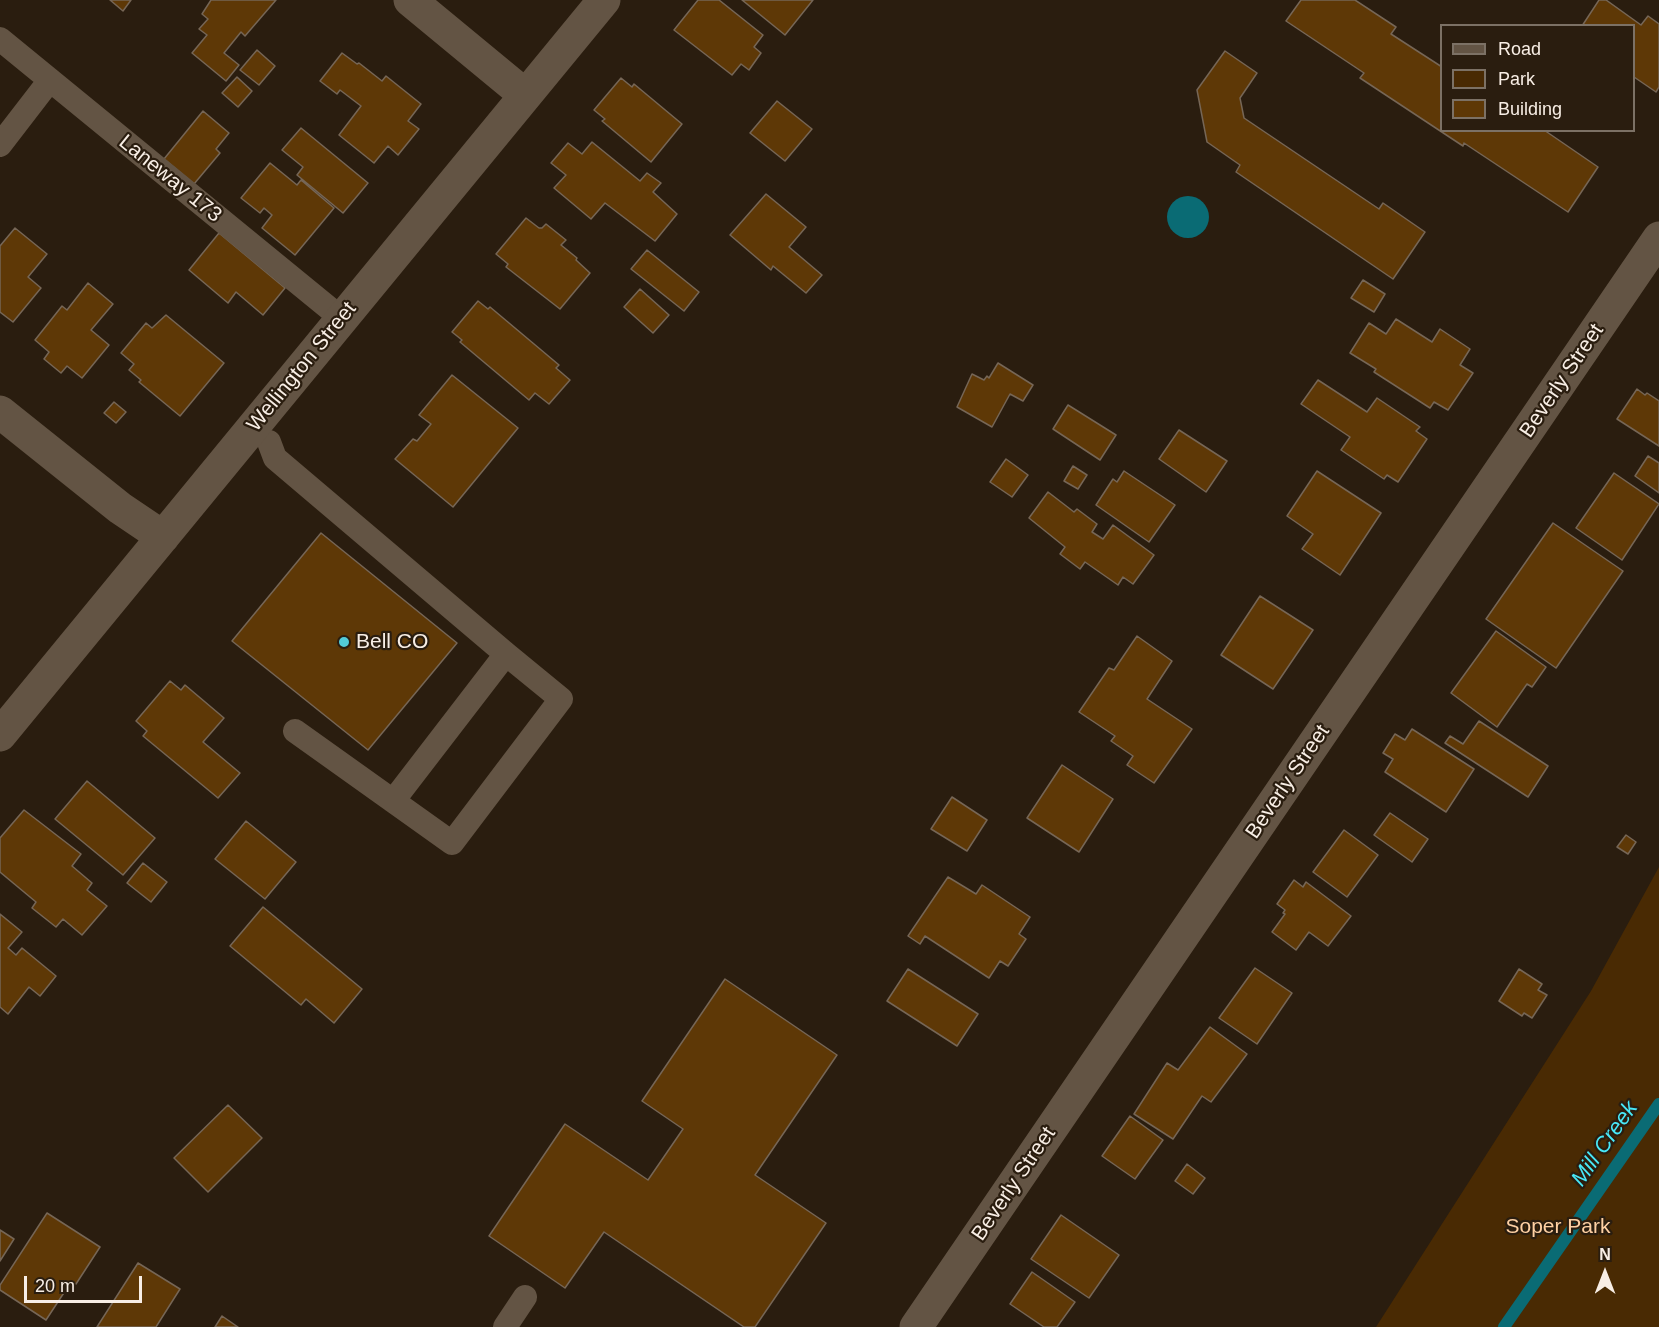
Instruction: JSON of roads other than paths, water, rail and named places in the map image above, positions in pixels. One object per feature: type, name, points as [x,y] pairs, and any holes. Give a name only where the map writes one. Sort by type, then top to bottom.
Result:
[{"type":"street","points":[[410,0],[525,95]]},
{"type":"street","name":"Wellington Street","points":[[0,735],[604,0]]},
{"type":"street","name":"Beverly Street","points":[[916,1327],[1659,238]]},
{"type":"street","points":[[0,412],[120,508],[163,537]]},
{"type":"lane","name":"Laneway 173","points":[[0,39],[341,318]]},
{"type":"lane","points":[[0,145],[50,80]]},
{"type":"lane","points":[[269,442],[275,458],[561,699],[452,843],[295,731]]},
{"type":"lane","points":[[393,801],[506,654]]},
{"type":"lane","points":[[505,1327],[525,1297]]},
{"type":"water","points":[[1188,196],[1203,202],[1209,217],[1203,232],[1188,238],[1173,232],[1167,217],[1173,202]]},
{"type":"waterway","name":"Mill Creek","points":[[1504,1327],[1659,1104]]},
{"type":"place","name":"Bell CO","points":[[344,642]]},
{"type":"park label","name":"Soper Park","points":[[1558,1227]]}]
